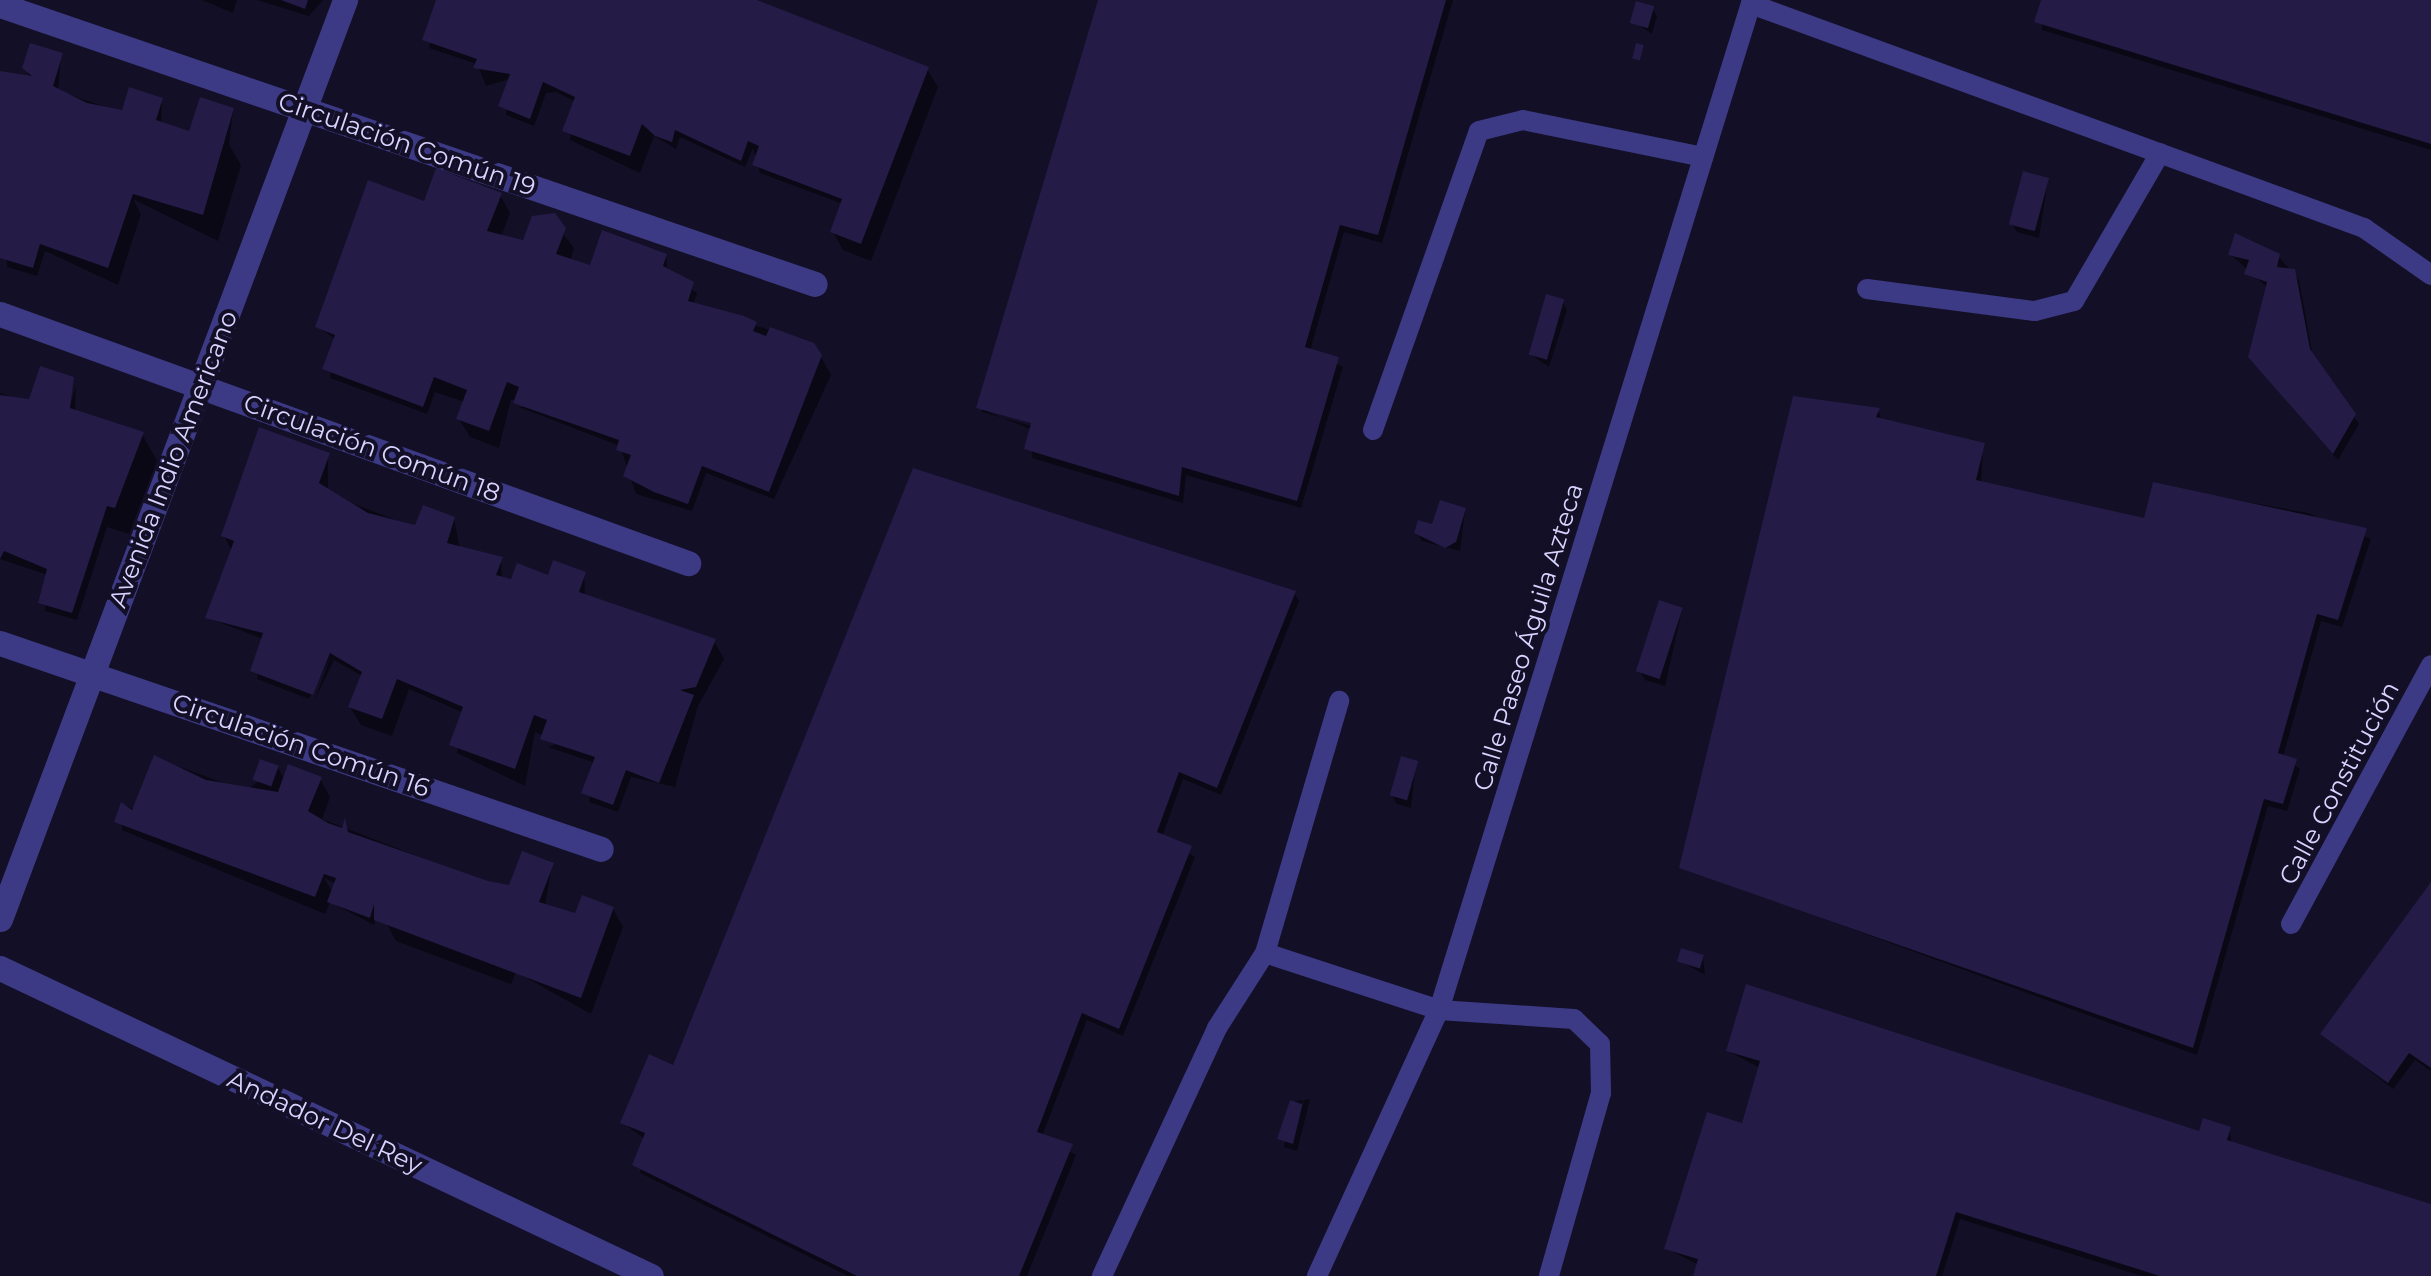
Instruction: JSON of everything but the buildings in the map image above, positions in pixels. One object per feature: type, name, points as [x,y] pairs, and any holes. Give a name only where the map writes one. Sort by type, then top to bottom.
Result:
[{"type":"street","name":"Avenida Indio Americano","points":[[0,919],[345,0]]},
{"type":"street","name":"Circulación Común 19","points":[[0,5],[815,284]]},
{"type":"street","name":"Circulación Común 18","points":[[0,314],[688,562]]},
{"type":"street","name":"Circulación Común 16","points":[[0,643],[601,849]]},
{"type":"street","name":"Andador Del Rey","points":[[0,968],[651,1276]]},
{"type":"lane","points":[[1752,2],[2364,228],[2431,275]]},
{"type":"lane","name":"Calle Paseo Águila Azteca","points":[[1317,1276],[1439,1010],[1752,2]]},
{"type":"lane","points":[[1373,430],[1478,131],[1523,120],[1703,158]]},
{"type":"lane","points":[[1867,289],[2034,311],[2074,301],[2160,153]]},
{"type":"lane","name":"Calle Constitución","points":[[2291,924],[2431,666]]},
{"type":"lane","points":[[1102,1276],[1216,1028],[1265,953],[1339,701]]},
{"type":"lane","points":[[1265,953],[1439,1010],[1574,1019],[1600,1044],[1600,1093],[1549,1276]]}]
